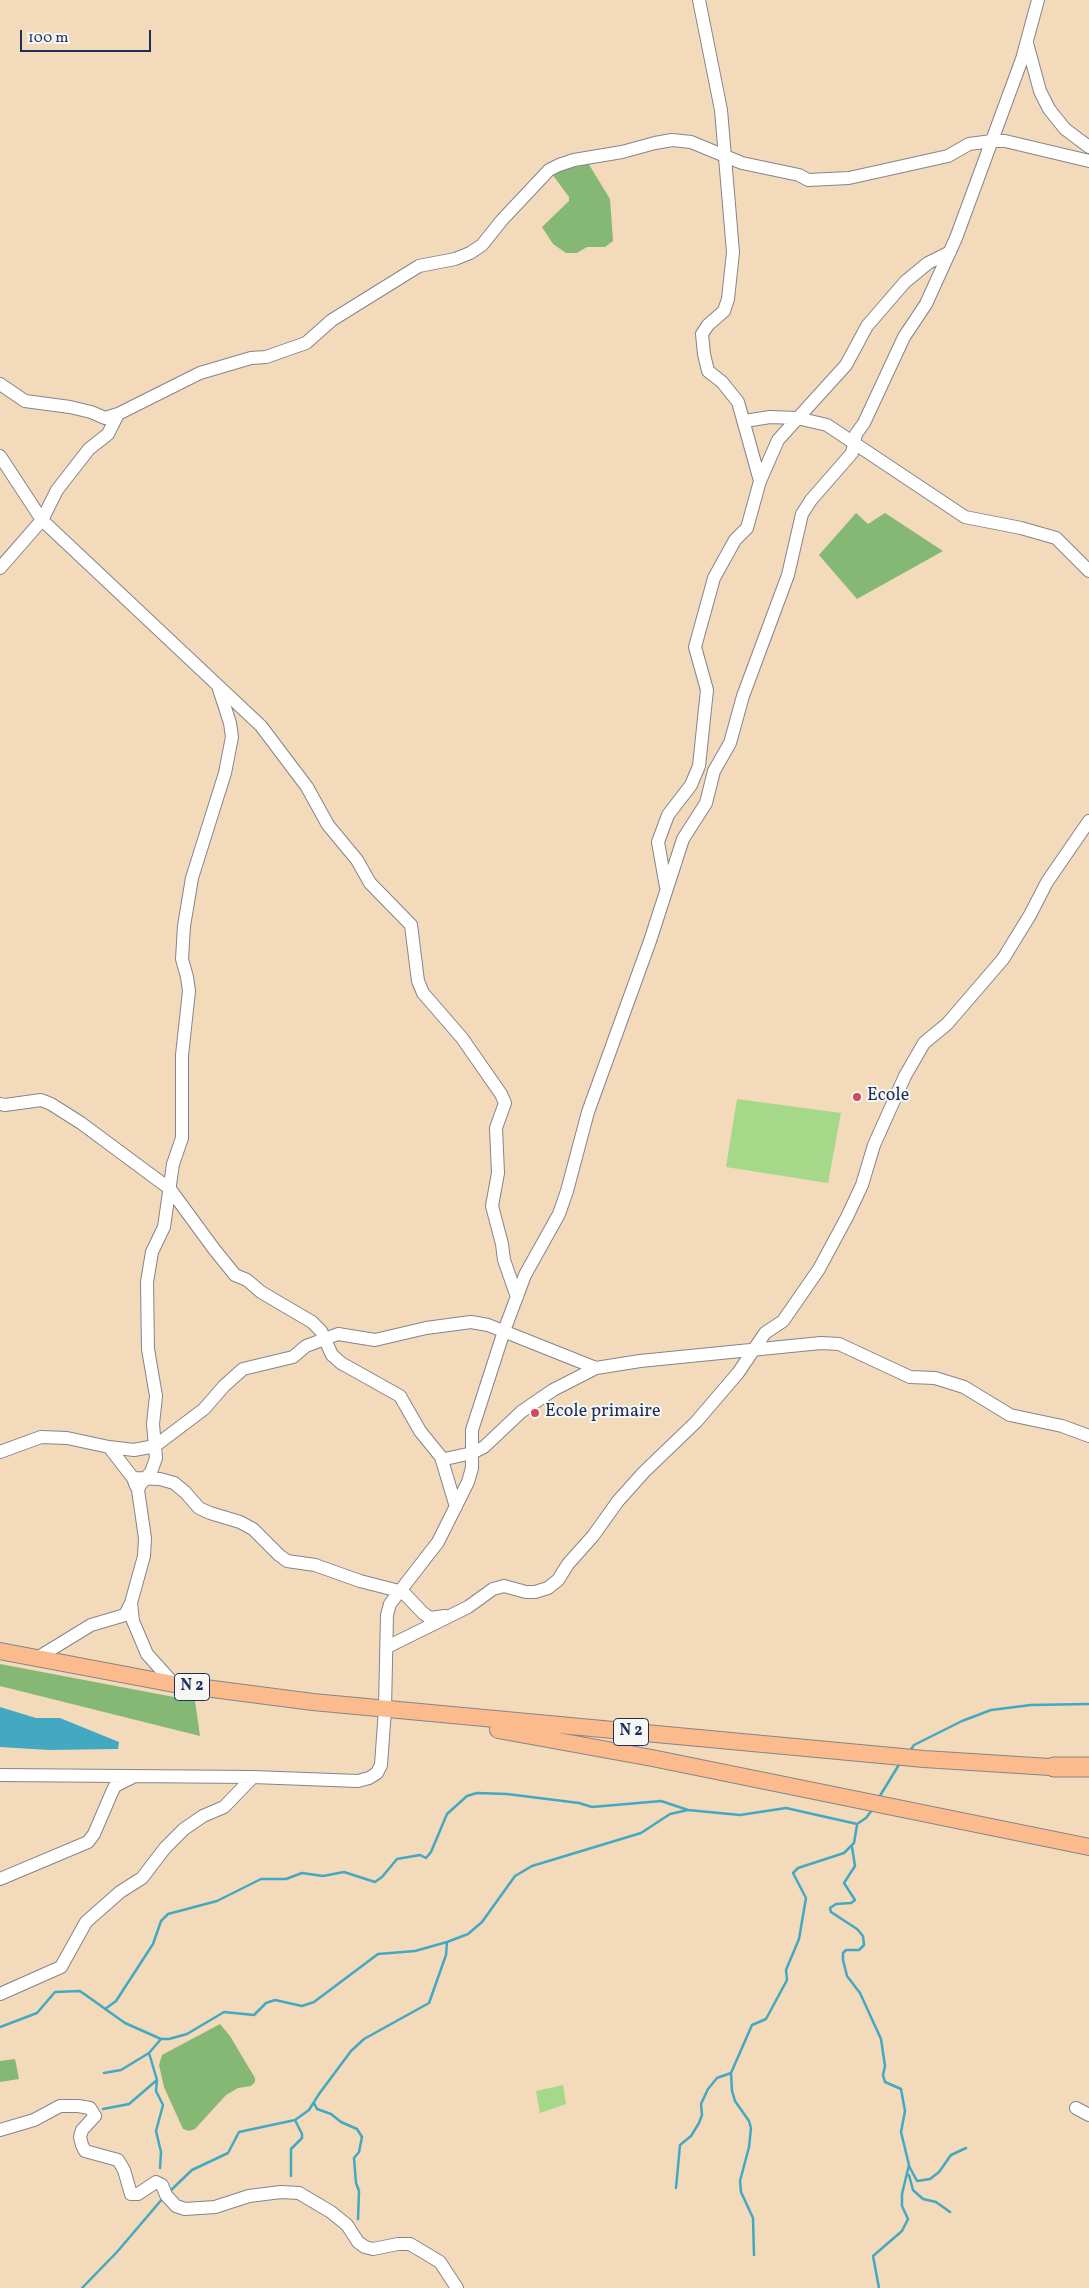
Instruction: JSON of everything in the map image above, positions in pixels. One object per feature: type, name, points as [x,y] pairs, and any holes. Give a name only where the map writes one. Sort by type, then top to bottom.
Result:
[{"type":"highway","points":[[1054,1767],[1089,1769]]},
{"type":"main road","name":"N 2","points":[[0,1651],[174,1684],[385,1709],[924,1759],[1054,1767]]},
{"type":"main road","name":"N 2","points":[[385,1709],[567,1742],[1089,1848]]},
{"type":"street","points":[[698,0],[721,110],[733,252],[728,299],[724,312],[708,325],[702,334],[708,371],[722,382],[738,402],[745,421],[760,481]]},
{"type":"street","points":[[0,1775],[253,1776],[358,1781],[369,1778],[377,1773],[381,1765],[385,1709],[387,1615],[390,1604],[432,1551],[456,1507],[472,1468],[472,1430],[504,1331],[525,1275],[559,1214],[568,1191],[588,1112],[682,839],[706,803],[714,771],[730,743],[743,696],[788,575],[802,514],[811,500],[852,453],[856,434],[864,423],[904,336],[926,304],[950,252],[992,141],[1026,42],[1038,0]]},
{"type":"street","points":[[1026,42],[1040,91],[1049,109],[1065,129],[1089,147]]},
{"type":"street","points":[[0,384],[25,401],[70,407],[91,412],[105,418],[118,414],[200,373],[252,358],[266,357],[306,343],[317,336],[332,320],[419,266],[470,253],[482,245],[502,220],[550,170],[574,160],[622,152],[672,140],[691,142],[742,163],[799,175],[808,180],[849,178],[948,156],[969,144],[992,141],[1005,141],[1089,161]]},
{"type":"street","points":[[666,889],[658,842],[668,816],[691,785],[699,766],[707,690],[695,647],[714,578],[735,540],[746,528],[760,481],[778,440],[846,365],[867,326],[905,282],[928,263],[950,252]]},
{"type":"street","points":[[0,568],[42,520],[57,490],[90,449],[108,434],[118,414]]},
{"type":"street","points":[[745,421],[770,417],[797,418],[827,424],[965,516],[1022,528],[1056,538],[1089,571]]},
{"type":"street","points":[[0,456],[42,520],[261,726],[307,787],[328,825],[357,860],[370,883],[411,924],[418,981],[424,993],[462,1038],[501,1094],[505,1104],[496,1128],[498,1173],[492,1206],[502,1244],[504,1260],[518,1297]]},
{"type":"street","points":[[139,1478],[151,1472],[156,1458],[153,1424],[156,1396],[148,1349],[147,1282],[152,1252],[164,1227],[173,1164],[182,1138],[182,1055],[189,990],[182,959],[184,926],[192,878],[225,773],[232,737],[230,723],[218,686]]},
{"type":"street","points":[[387,1647],[468,1607],[493,1589],[504,1586],[526,1592],[535,1592],[548,1588],[558,1580],[568,1564],[593,1536],[618,1500],[696,1422],[738,1373],[765,1332],[783,1322],[810,1279],[819,1269],[847,1217],[862,1184],[874,1145],[906,1076],[924,1043],[947,1024],[1002,958],[1030,915],[1047,882],[1089,822]]},
{"type":"street","points":[[0,1104],[41,1100],[52,1104],[82,1123],[170,1189],[235,1275],[247,1280],[261,1292],[312,1322],[322,1331],[332,1355],[341,1363],[400,1396],[420,1431],[441,1457],[456,1507]]},
{"type":"street","points":[[0,1452],[42,1437],[67,1438],[134,1450],[155,1446],[204,1409],[224,1386],[243,1369],[293,1357],[306,1346],[338,1334],[375,1340],[426,1328],[471,1322],[488,1324],[596,1368]]},
{"type":"street","points":[[441,1457],[450,1460],[484,1448],[521,1412],[580,1374],[596,1368],[640,1361],[839,1344],[910,1376],[935,1378],[964,1387],[1010,1415],[1062,1426],[1089,1436]]},
{"type":"street","points":[[109,1447],[139,1478],[174,1483],[199,1508],[240,1522],[253,1529],[287,1561],[315,1565],[360,1581],[400,1591],[430,1618],[450,1616]]},
{"type":"street","points":[[37,1658],[91,1624],[126,1615],[144,1556],[145,1538],[138,1490],[139,1478]]},
{"type":"street","points":[[131,1603],[133,1621],[147,1654],[174,1684]]},
{"type":"street","points":[[0,1994],[61,1967],[86,1922],[120,1892],[142,1878],[165,1848],[184,1829],[203,1816],[224,1807],[253,1776]]},
{"type":"street","points":[[0,1879],[88,1842],[94,1834],[115,1786],[134,1777]]},
{"type":"street","points":[[0,2130],[34,2120],[60,2106],[90,2108],[95,2116],[82,2130],[80,2137],[85,2151],[118,2160],[124,2170],[131,2194],[138,2194],[156,2182],[162,2185],[166,2195],[176,2206],[185,2209],[215,2207],[249,2196],[281,2192],[299,2193],[331,2212],[346,2225],[358,2242],[365,2247],[372,2249],[398,2244],[410,2244],[440,2262],[457,2288]]},
{"type":"street","points":[[1076,2108],[1089,2115]]},
{"type":"green space","points":[[585,158],[610,199],[613,241],[605,247],[587,247],[577,253],[566,253],[553,244],[542,227],[569,201],[569,197],[549,170]]},
{"type":"green space","points":[[856,513],[868,524],[885,513],[943,551],[857,599],[819,555]]},
{"type":"green space","points":[[737,1099],[841,1113],[828,1183],[726,1167]]},
{"type":"green space","points":[[0,1664],[195,1701],[200,1736],[0,1686]]},
{"type":"green space","points":[[220,2024],[230,2036],[255,2078],[255,2082],[251,2086],[238,2088],[226,2095],[195,2129],[189,2131],[183,2129],[164,2087],[159,2065],[162,2055]]},
{"type":"green space","points":[[15,2059],[19,2079],[0,2082],[0,2061]]},
{"type":"green space","points":[[563,2085],[566,2104],[540,2113],[536,2091]]},
{"type":"water","points":[[0,1707],[36,1718],[60,1718],[119,1742],[118,1749],[49,1750],[0,1747]]},
{"type":"waterway","points":[[910,1751],[914,1745],[962,1721],[991,1710],[1031,1705],[1089,1704]]},
{"type":"waterway","points":[[878,1799],[900,1763]]},
{"type":"waterway","points":[[105,2009],[116,2001],[153,1944],[161,1921],[168,1914],[217,1901],[261,1879],[286,1879],[302,1873],[323,1876],[344,1872],[375,1882],[382,1877],[397,1859],[420,1855],[426,1858],[431,1852],[447,1814],[467,1796],[477,1793],[507,1794],[579,1803],[592,1807],[661,1801],[688,1810]]},
{"type":"waterway","points":[[0,2027],[37,2013],[55,1992],[80,1991],[125,2023],[161,2039],[169,2039],[187,2034],[224,2012],[254,2015],[266,2003],[275,2000],[302,2006],[314,2002],[378,1954],[415,1951],[468,1934],[482,1922],[515,1876],[532,1866],[641,1833],[670,1814],[688,1810],[740,1815],[786,1808],[857,1824],[866,1818],[872,1810]]},
{"type":"waterway","points":[[754,2255],[753,2218],[741,2192],[740,2181],[749,2147],[751,2128],[749,2121],[735,2101],[732,2091],[731,2073],[752,2025],[766,2019],[787,1980],[786,1970],[799,1939],[806,1898],[793,1873],[798,1868],[844,1853],[854,1843],[857,1825]]},
{"type":"waterway","points":[[852,1847],[855,1866],[844,1883],[855,1900],[851,1903],[836,1904],[830,1908],[831,1912],[857,1929],[863,1936],[864,1945],[859,1950],[846,1950],[843,1953],[843,1960],[847,1976],[860,1993],[881,2039],[885,2082],[901,2089],[905,2111],[901,2132],[909,2165],[902,2194],[902,2206],[908,2219],[902,2231],[873,2256],[879,2288]]},
{"type":"waterway","points":[[169,2192],[192,2170],[228,2153],[239,2132],[295,2120],[309,2110],[351,2051],[364,2039],[429,2003],[446,1955],[447,1942]]},
{"type":"waterway","points":[[160,2168],[161,2152],[156,2131],[163,2105],[156,2091],[157,2080],[149,2053],[161,2039]]},
{"type":"waterway","points":[[104,2073],[121,2070],[149,2053]]},
{"type":"waterway","points":[[676,2188],[680,2145],[691,2136],[699,2123],[702,2115],[701,2104],[708,2089],[717,2078],[731,2073]]},
{"type":"waterway","points":[[103,2109],[129,2104],[157,2080]]},
{"type":"waterway","points":[[314,2103],[317,2109],[331,2114],[341,2122],[357,2129],[362,2137],[359,2152],[354,2158],[356,2183],[359,2191],[358,2219]]},
{"type":"waterway","points":[[291,2176],[291,2149],[302,2138],[295,2120]]},
{"type":"waterway","points":[[909,2166],[917,2181],[930,2179],[939,2172],[951,2155],[966,2148]]},
{"type":"waterway","points":[[909,2175],[913,2190],[923,2199],[936,2202],[950,2212]]},
{"type":"waterway","points":[[82,2288],[117,2252],[163,2198]]},
{"type":"place","name":"Ecole","points":[[857,1097]]},
{"type":"place","name":"Ecole primaire","points":[[535,1413]]}]
